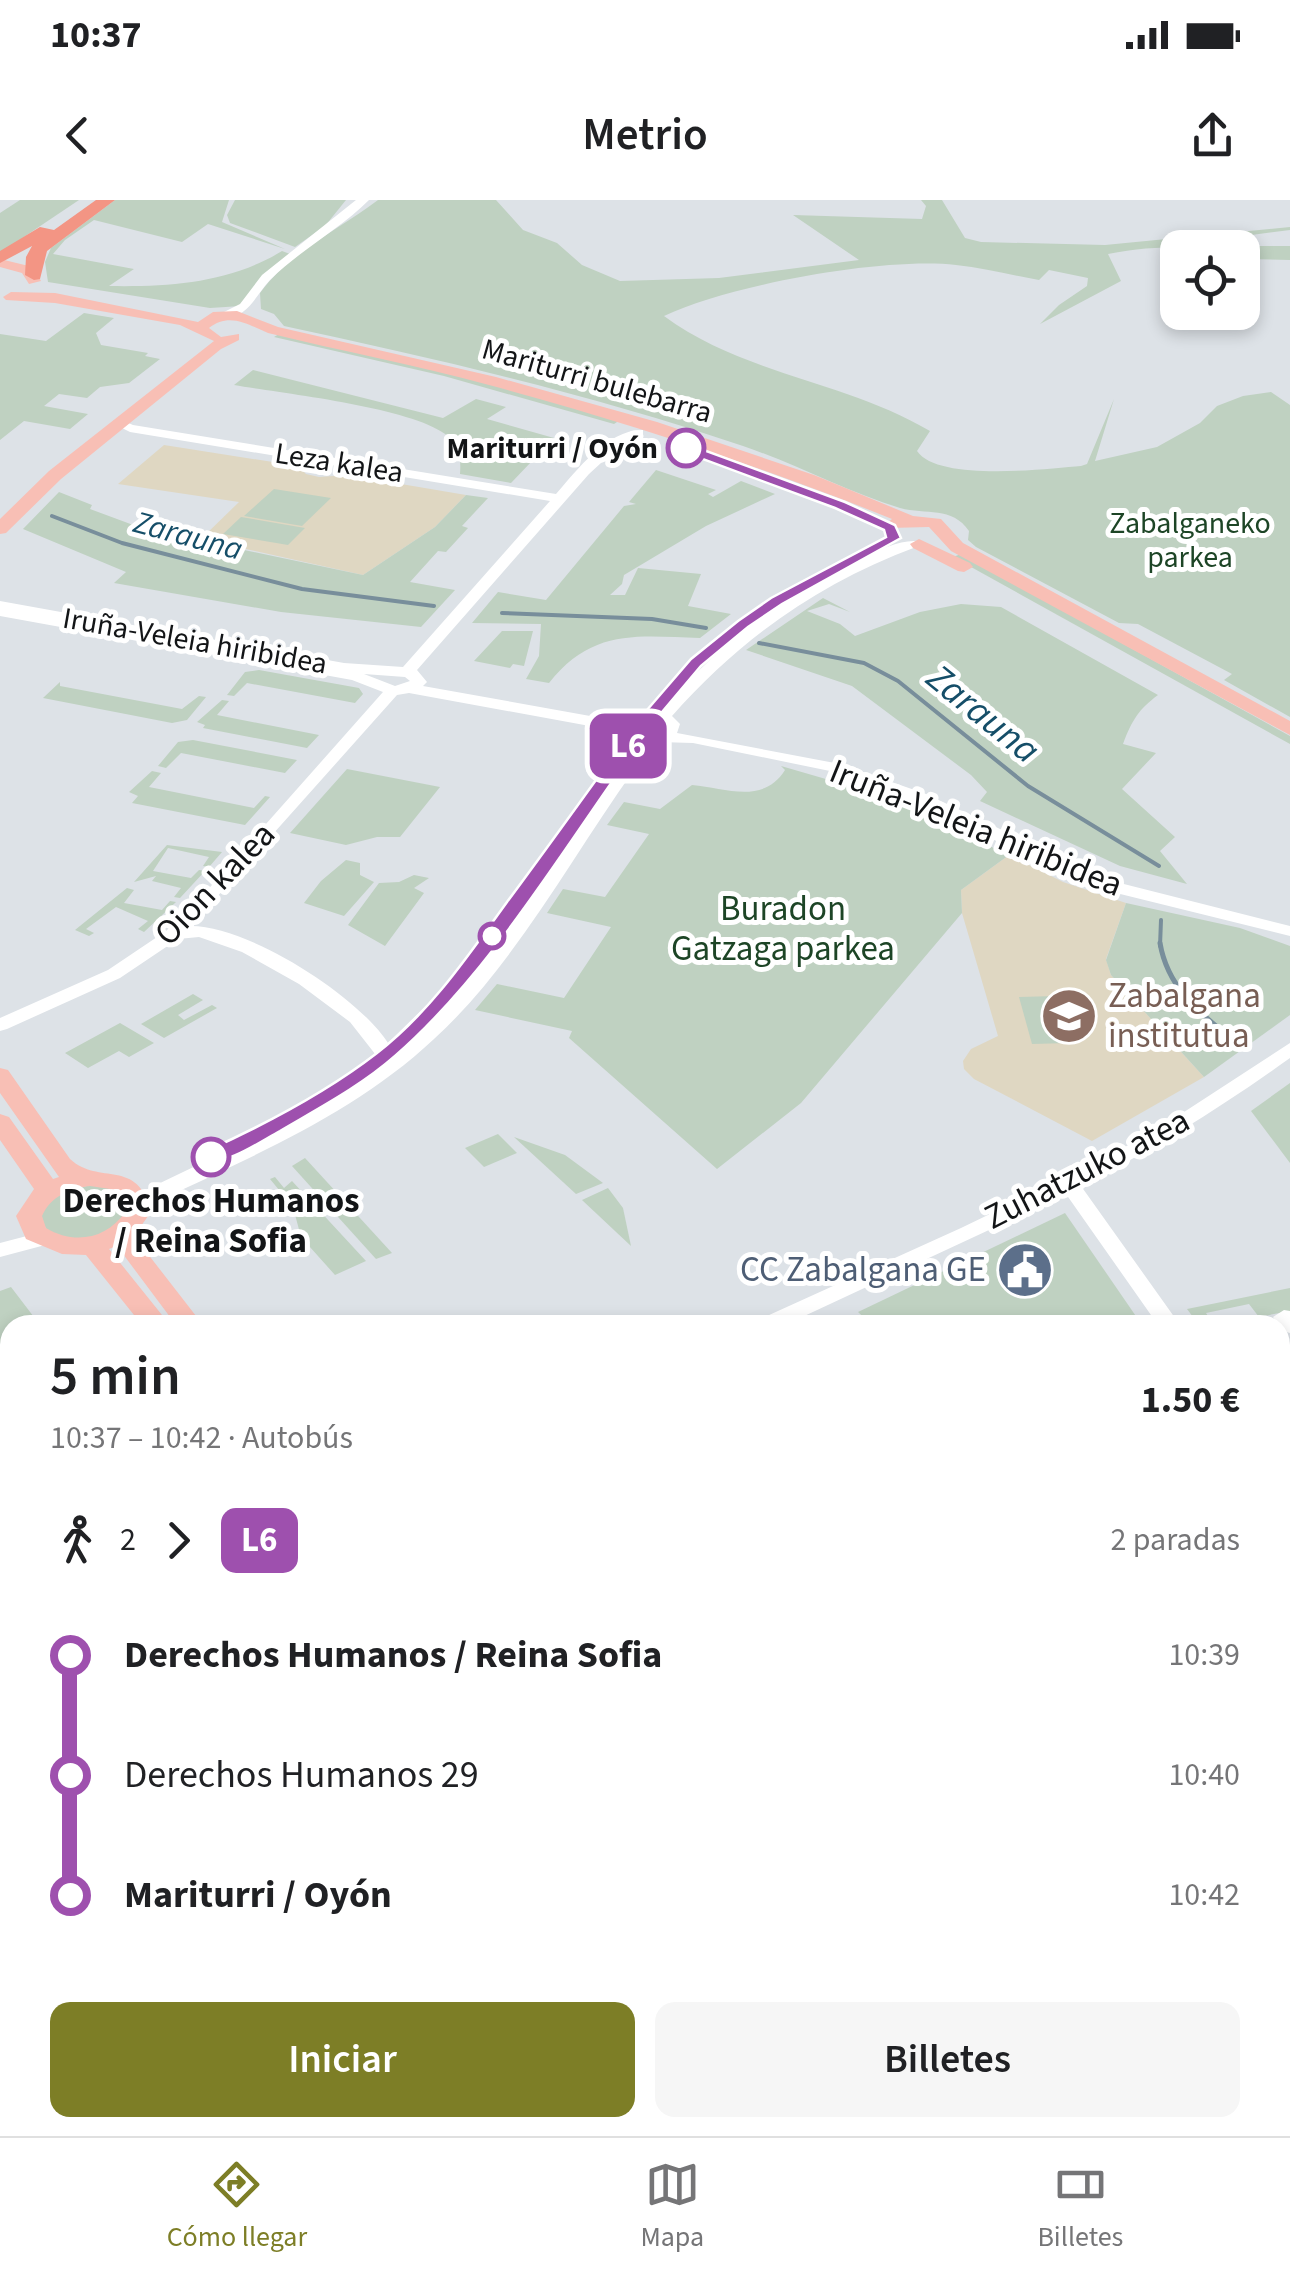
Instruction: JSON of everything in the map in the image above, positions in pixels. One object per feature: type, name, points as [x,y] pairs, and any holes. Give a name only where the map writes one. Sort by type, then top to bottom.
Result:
[{"type":"highway","points":[[0,260],[89,200]]},
{"type":"highway","points":[[34,278],[35,257],[40,248],[107,200]]},
{"type":"main road","points":[[0,260],[19,266],[55,290],[224,315]]},
{"type":"main road","points":[[5,298],[34,278]]},
{"type":"main road","points":[[5,298],[55,298],[205,331]]},
{"type":"main road","points":[[0,503],[224,315]]},
{"type":"main road","name":"Mariturri bulebarra","points":[[224,315],[490,380],[652,426],[794,474],[910,520],[935,523],[944,535]]},
{"type":"main road","points":[[0,528],[35,492],[215,346],[256,330],[259,322]]},
{"type":"main road","name":"Mariturri bulebarra","points":[[205,331],[408,370],[638,433],[802,490],[903,539],[1290,748]]},
{"type":"main road","points":[[910,520],[903,539],[944,535],[957,547],[1290,730]]},
{"type":"main road","points":[[0,1075],[61,1165],[76,1179]]},
{"type":"main road","points":[[0,1122],[48,1190]]},
{"type":"main road","points":[[76,1179],[104,1179],[132,1194],[138,1212],[123,1232],[92,1246],[65,1247],[36,1232],[32,1206],[48,1190],[76,1179]]},
{"type":"main road","points":[[123,1232],[132,1252],[182,1315]]},
{"type":"main road","points":[[92,1246],[149,1315]]},
{"type":"street","points":[[224,315],[254,297],[266,278],[363,200]]},
{"type":"street","points":[[254,297],[259,322]]},
{"type":"street","name":"Leza kalea","points":[[119,423],[130,428],[560,498]]},
{"type":"street","name":"Oion kalea","points":[[0,1025],[114,974],[172,935],[210,898],[560,498],[599,456],[638,433]]},
{"type":"street","points":[[132,1194],[158,1178],[257,1136],[386,1055],[462,978],[648,727],[694,680],[757,626],[903,539]]},
{"type":"street","name":"Iruña-Veleia hiribidea","points":[[0,609],[849,762],[929,792],[1103,873],[1290,920]]},
{"type":"street","points":[[132,1194],[238,1158],[310,1121],[374,1081],[425,1038],[480,976],[648,727]]},
{"type":"street","name":"Iruña-Veleia hiribidea","points":[[648,727],[834,767],[936,805],[1102,884],[1290,931]]},
{"type":"street","points":[[172,935],[203,932],[278,964],[335,1001],[368,1031],[386,1055]]},
{"type":"street","name":"Zuhatzuko atea","points":[[787,1315],[1068,1183],[1199,1111],[1288,1052]]},
{"type":"street","points":[[1068,1183],[1162,1315]]},
{"type":"street","points":[[0,1240],[36,1232]]},
{"type":"street","points":[[0,1250],[36,1232]]},
{"type":"shaded area","points":[[164,445],[298,466],[306,474],[319,477],[348,475],[466,495],[435,527],[363,575],[201,539],[239,502],[118,484]]},
{"type":"shaded area","name":"Zabalgana institutua","points":[[1009,855],[1063,882],[1126,903],[1106,959],[1111,975],[1204,1077],[1092,1141],[974,1079],[964,1069],[963,1061],[971,1049],[998,1036],[962,913],[961,890]]},
{"type":"green space","points":[[20,200],[79,200],[0,253],[0,213]]},
{"type":"green space","points":[[115,200],[229,200],[222,222],[285,249],[208,224],[182,242],[94,220],[65,240],[53,254],[134,269],[109,286],[199,281],[242,270],[282,251],[290,254],[241,306],[210,308],[48,282],[45,262],[51,248]]},
{"type":"green space","points":[[235,200],[346,200],[325,226],[295,247],[230,223],[227,215]]},
{"type":"green space","name":"Zabalganeko parkea","points":[[378,200],[496,200],[523,230],[557,243],[582,265],[620,281],[719,278],[859,260],[793,215],[922,219],[926,206],[921,200],[942,200],[965,238],[981,242],[1105,245],[1160,240],[1160,248],[1108,254],[1121,281],[1040,324],[1087,286],[1088,278],[1049,270],[1039,280],[956,265],[888,265],[766,284],[664,316],[728,352],[898,414],[930,431],[917,451],[929,461],[969,470],[1019,471],[1087,464],[1114,399],[1095,461],[1157,447],[1200,423],[1217,406],[1243,396],[1271,392],[1290,405],[1290,717],[1224,680],[1232,674],[1138,624],[1119,623],[976,547],[968,540],[969,531],[955,518],[900,508],[743,446],[630,410],[458,365],[284,326],[274,314],[261,309],[260,293],[285,265]]},
{"type":"green space","name":"Zabalganeko parkea","points":[[1290,227],[1260,234],[1259,230]]},
{"type":"green space","name":"Zabalganeko parkea","points":[[1260,246],[1290,246],[1290,260],[1260,259]]},
{"type":"green space","points":[[84,313],[114,318],[96,333],[101,345],[148,353],[145,356],[160,359],[129,383],[100,387],[87,398],[59,394],[44,406],[88,414],[70,429],[24,421],[0,440],[0,334],[46,341]]},
{"type":"green space","points":[[279,334],[447,372],[620,420],[614,424],[444,376],[274,337]]},
{"type":"green space","points":[[253,370],[443,418],[476,399],[506,407],[487,419],[554,438],[511,483],[460,474],[456,447],[435,428],[382,410],[234,385]]},
{"type":"green space","points":[[656,470],[716,490],[708,494],[713,497],[741,481],[775,494],[706,526],[624,575],[622,584],[610,595],[625,595],[638,568],[701,574],[688,606],[731,614],[700,638],[617,639],[582,652],[549,683],[526,679],[539,656],[541,624],[472,623],[498,592],[546,600],[624,506],[636,504],[629,502]]},
{"type":"green space","points":[[274,489],[331,498],[302,526],[244,516]]},
{"type":"green space","points":[[59,492],[92,505],[90,509],[144,529],[363,575],[435,527],[466,495],[488,498],[462,526],[468,528],[446,552],[438,551],[410,582],[455,590],[421,627],[281,612],[114,583],[126,572],[23,529]]},
{"type":"green space","points":[[241,517],[305,528],[288,545],[223,534]]},
{"type":"green space","points":[[961,554],[1290,736],[1290,744],[953,557]]},
{"type":"green space","points":[[823,598],[850,612],[829,604],[807,611],[840,624],[855,636],[920,612],[961,604],[1001,607],[1158,695],[1137,716],[1123,744],[1156,753],[1122,789],[1175,837],[1160,851],[1187,884],[1120,866],[980,801],[987,792],[971,775],[852,686],[746,650]]},
{"type":"green space","points":[[502,631],[533,631],[524,666],[513,664],[510,668],[474,661]]},
{"type":"green space","points":[[259,670],[359,688],[363,694],[355,703],[247,683],[234,696],[227,695],[245,672]]},
{"type":"green space","points":[[60,682],[60,686],[182,709],[199,696],[206,697],[187,720],[172,723],[43,698]]},
{"type":"green space","points":[[222,700],[229,701],[217,715],[319,735],[307,748],[203,728],[205,725],[197,722]]},
{"type":"green space","points":[[193,740],[297,760],[285,773],[181,753],[166,768],[158,766],[178,742]]},
{"type":"green space","name":"Buradon Gatzaga parkea","points":[[781,766],[874,793],[1009,855],[961,890],[962,913],[801,1103],[717,1169],[569,1038],[572,1031],[475,1010],[497,984],[564,998],[611,927],[547,913],[563,889],[605,897],[649,834],[607,825],[624,802],[660,809],[692,785],[755,791],[776,781],[785,770]]},
{"type":"green space","points":[[347,769],[440,787],[400,837],[377,837],[346,845],[290,833]]},
{"type":"green space","points":[[152,771],[161,773],[149,787],[254,808],[265,796],[270,797],[245,825],[132,803],[138,796],[129,792]]},
{"type":"green space","points":[[167,845],[222,852],[209,867],[203,866],[209,857],[168,848],[153,871],[191,878],[199,870],[205,871],[180,898],[174,897],[181,888],[152,881],[156,876],[134,882]]},
{"type":"green space","points":[[346,860],[360,863],[360,875],[374,882],[344,916],[304,903],[321,881]]},
{"type":"green space","points":[[414,875],[429,878],[414,888],[424,893],[385,946],[348,925],[379,883],[399,882]]},
{"type":"green space","points":[[127,888],[134,890],[124,903],[162,910],[170,901],[176,902],[144,932],[138,929],[148,921],[116,907],[86,929],[94,933],[89,936],[75,930]]},
{"type":"green space","points":[[1126,903],[1240,928],[1290,946],[1290,1015],[1204,1077],[1111,975],[1106,960]]},
{"type":"green space","points":[[193,994],[203,1000],[178,1015],[184,1020],[212,1005],[217,1008],[164,1038],[141,1024]]},
{"type":"green space","points":[[1056,996],[1070,1043],[1032,1044],[1019,997]]},
{"type":"green space","points":[[120,1023],[154,1043],[129,1057],[119,1051],[88,1068],[65,1053]]},
{"type":"green space","points":[[1290,1083],[1290,1163],[1251,1111]]},
{"type":"green space","points":[[498,1134],[517,1153],[484,1167],[465,1148]]},
{"type":"green space","points":[[514,1137],[565,1155],[603,1183],[576,1194]]},
{"type":"green space","points":[[305,1158],[392,1253],[376,1259],[292,1166]]},
{"type":"green space","points":[[275,1177],[284,1188],[292,1181],[366,1261],[335,1275],[301,1237],[293,1207],[270,1179]]},
{"type":"green space","points":[[107,1187],[125,1200],[125,1218],[94,1240],[51,1238],[38,1213],[65,1189]]},
{"type":"green space","points":[[608,1188],[623,1208],[631,1246],[582,1200]]},
{"type":"green space","name":"CC Zabalgana GE","points":[[1065,1213],[1135,1315],[861,1315],[858,1312]]},
{"type":"green space","points":[[11,1287],[32,1315],[0,1315],[0,1291]]},
{"type":"green space","points":[[1290,1288],[1290,1311],[1257,1315],[1249,1304],[1207,1315],[1192,1315],[1187,1309]]},
{"type":"waterway","name":"Zarauna","points":[[52,516],[122,543],[302,589],[434,606]]},
{"type":"waterway","name":"Zarauna","points":[[502,613],[652,619],[706,628]]},
{"type":"waterway","name":"Zarauna","points":[[759,643],[864,663],[898,681],[1028,786],[1159,866]]},
{"type":"waterway","name":"Zarauna","points":[[1160,943],[1161,920]]},
{"type":"waterway","name":"Zarauna","points":[[1160,943],[1179,989],[1240,1046]]},
{"type":"bus line","name":"L6","points":[[211,1157],[257,1136],[339,1088],[386,1055],[430,1014],[462,978],[627,748],[634,736],[625,731],[624,722],[652,714],[696,662],[776,601],[894,538],[890,528],[840,505],[686,448]]},
{"type":"place","name":"Mariturri / Oyón","points":[[686,448]]},
{"type":"place","name":"Zabalgana institutua","points":[[1069,1016]]},
{"type":"place","name":"Derechos Humanos / Reina Sofia","points":[[211,1157]]},
{"type":"place","name":"CC Zabalgana GE","points":[[1025,1270]]}]
